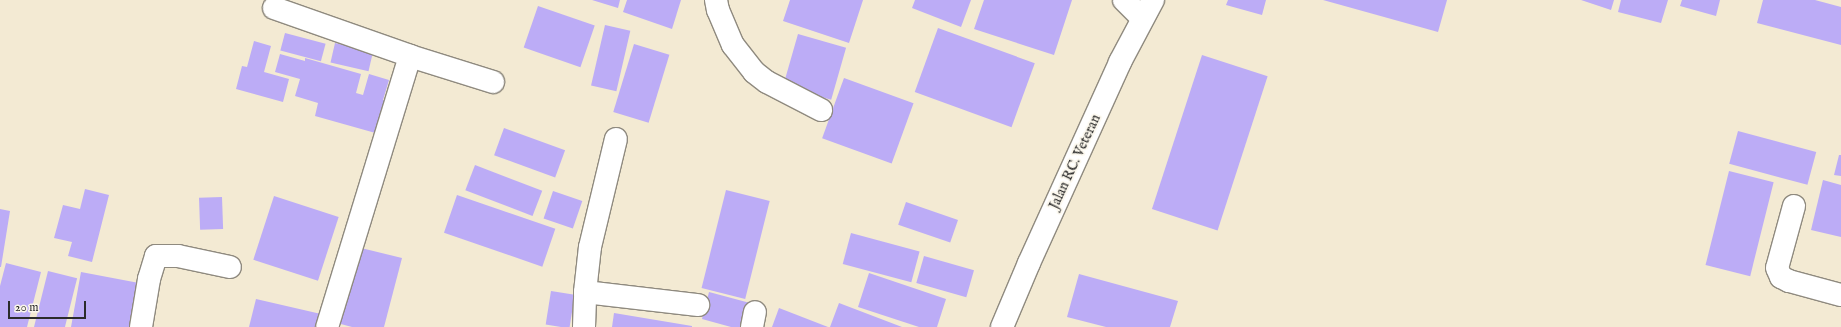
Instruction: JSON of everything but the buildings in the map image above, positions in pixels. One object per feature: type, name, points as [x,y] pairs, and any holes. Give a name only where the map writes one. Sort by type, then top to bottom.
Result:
[{"type":"street","points":[[716,0],[718,10],[733,45],[754,72],[767,82],[821,110]]},
{"type":"street","points":[[1124,0],[1147,9]]},
{"type":"street","points":[[274,8],[410,56],[493,82]]},
{"type":"street","name":"Jalan RC. Veteran","points":[[1002,327],[1029,263],[1147,9]]},
{"type":"street","points":[[327,327],[410,56]]},
{"type":"street","points":[[584,327],[585,292],[590,247],[616,139]]},
{"type":"street","points":[[1794,206],[1777,268],[1781,277],[1789,281],[1841,295]]},
{"type":"street","points":[[141,327],[149,279],[156,256],[178,256],[230,267]]},
{"type":"street","points":[[585,292],[698,305]]}]
